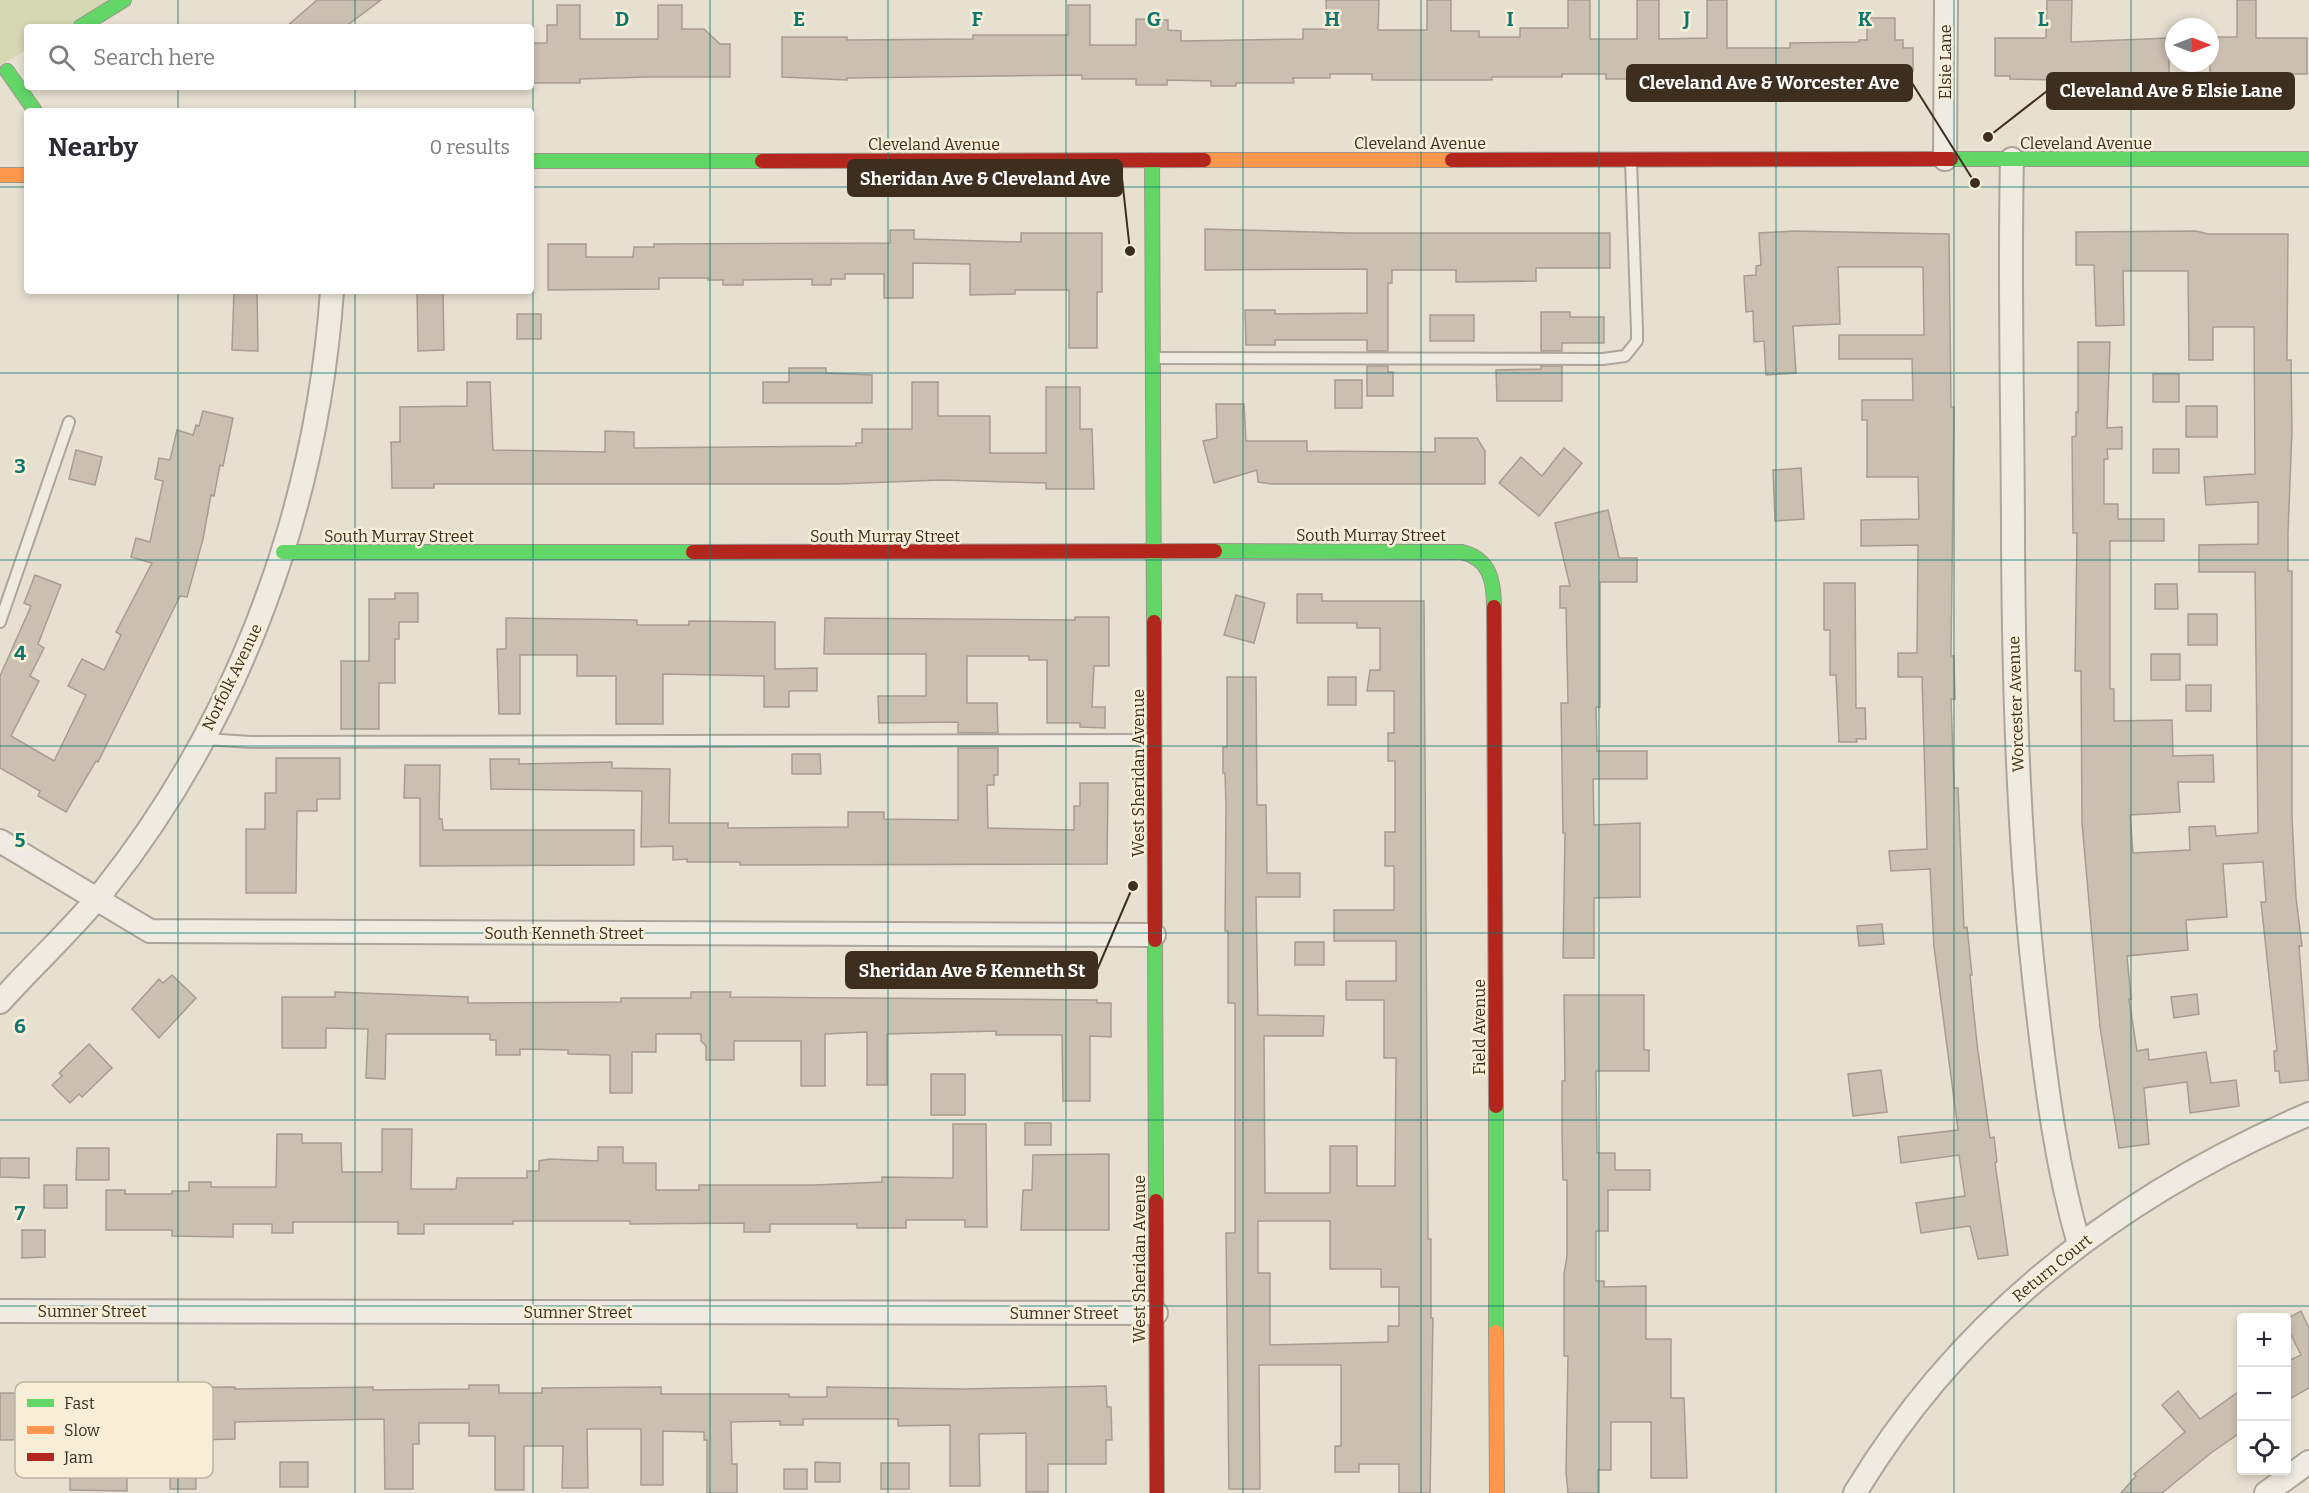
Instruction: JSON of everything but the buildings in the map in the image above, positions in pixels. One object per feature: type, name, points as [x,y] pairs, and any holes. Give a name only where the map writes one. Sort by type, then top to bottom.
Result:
[{"type":"street","points":[[85,24],[124,0]]},
{"type":"street","name":"Elsie Lane","points":[[1945,159],[1946,0]]},
{"type":"street","points":[[8,71],[32,108]]},
{"type":"street","name":"Worcester Avenue","points":[[2012,159],[2014,628],[2018,788],[2031,954],[2053,1132],[2079,1244]]},
{"type":"street","name":"Cleveland Avenue","points":[[534,161],[2309,159]]},
{"type":"street","name":"West Sheridan Avenue","points":[[1152,160],[1157,1493]]},
{"type":"street","points":[[0,175],[24,175]]},
{"type":"street","name":"Norfolk Avenue","points":[[0,1002],[97,899],[131,854],[172,792],[240,665],[269,596],[302,482],[318,408],[332,294]]},
{"type":"street","name":"South Murray Street","points":[[283,552],[1451,551],[1468,552],[1485,562]]},
{"type":"street","name":"Field Avenue","points":[[1485,562],[1490,571],[1494,591],[1497,1493]]},
{"type":"street","name":"South Kenneth Street","points":[[0,841],[150,931],[1154,934]]},
{"type":"street","name":"Return Court","points":[[1855,1493],[1906,1418],[1956,1356],[2011,1300],[2079,1244],[2181,1175],[2250,1139],[2309,1114]]},
{"type":"street","name":"Sumner Street","points":[[0,1311],[1156,1313]]},
{"type":"street","points":[[2266,1493],[2309,1462]]},
{"type":"lane","points":[[1152,358],[1603,359],[1625,356],[1637,341],[1631,160]]},
{"type":"lane","points":[[0,622],[69,422]]},
{"type":"lane","points":[[202,739],[251,742],[1154,740]]},
{"type":"green space","points":[[0,0],[112,0],[71,24],[24,24],[24,52],[0,65]]},
{"type":"traffic: fast","points":[[85,24],[124,0]]},
{"type":"traffic: fast","points":[[7,71],[33,108]]},
{"type":"traffic: fast","points":[[1951,159],[2309,159]]},
{"type":"traffic: fast","points":[[1152,160],[1154,622]]},
{"type":"traffic: fast","points":[[534,161],[762,161]]},
{"type":"traffic: fast","points":[[1215,551],[1462,552],[1479,560],[1488,572],[1493,588],[1494,607]]},
{"type":"traffic: fast","points":[[283,552],[693,552]]},
{"type":"traffic: fast","points":[[1155,940],[1156,1201]]},
{"type":"traffic: fast","points":[[1496,1106],[1496,1332]]},
{"type":"traffic: slow","points":[[1204,160],[1452,160]]},
{"type":"traffic: slow","points":[[0,175],[24,175]]},
{"type":"traffic: slow","points":[[1496,1332],[1497,1493]]},
{"type":"traffic: jam","points":[[1452,160],[1951,159]]},
{"type":"traffic: jam","points":[[762,161],[1204,160]]},
{"type":"traffic: jam","points":[[693,552],[1215,551]]},
{"type":"traffic: jam","points":[[1494,607],[1496,1106]]},
{"type":"traffic: jam","points":[[1154,622],[1155,940]]},
{"type":"traffic: jam","points":[[1156,1201],[1157,1493]]},
{"type":"place","name":"Cleveland Ave & Elsie Lane","points":[[1988,137]]},
{"type":"place","name":"Cleveland Ave & Worcester Ave","points":[[1975,183]]},
{"type":"place","name":"Sheridan Ave & Cleveland Ave","points":[[1130,251]]},
{"type":"place","name":"Sheridan Ave & Kenneth St","points":[[1133,886]]}]
